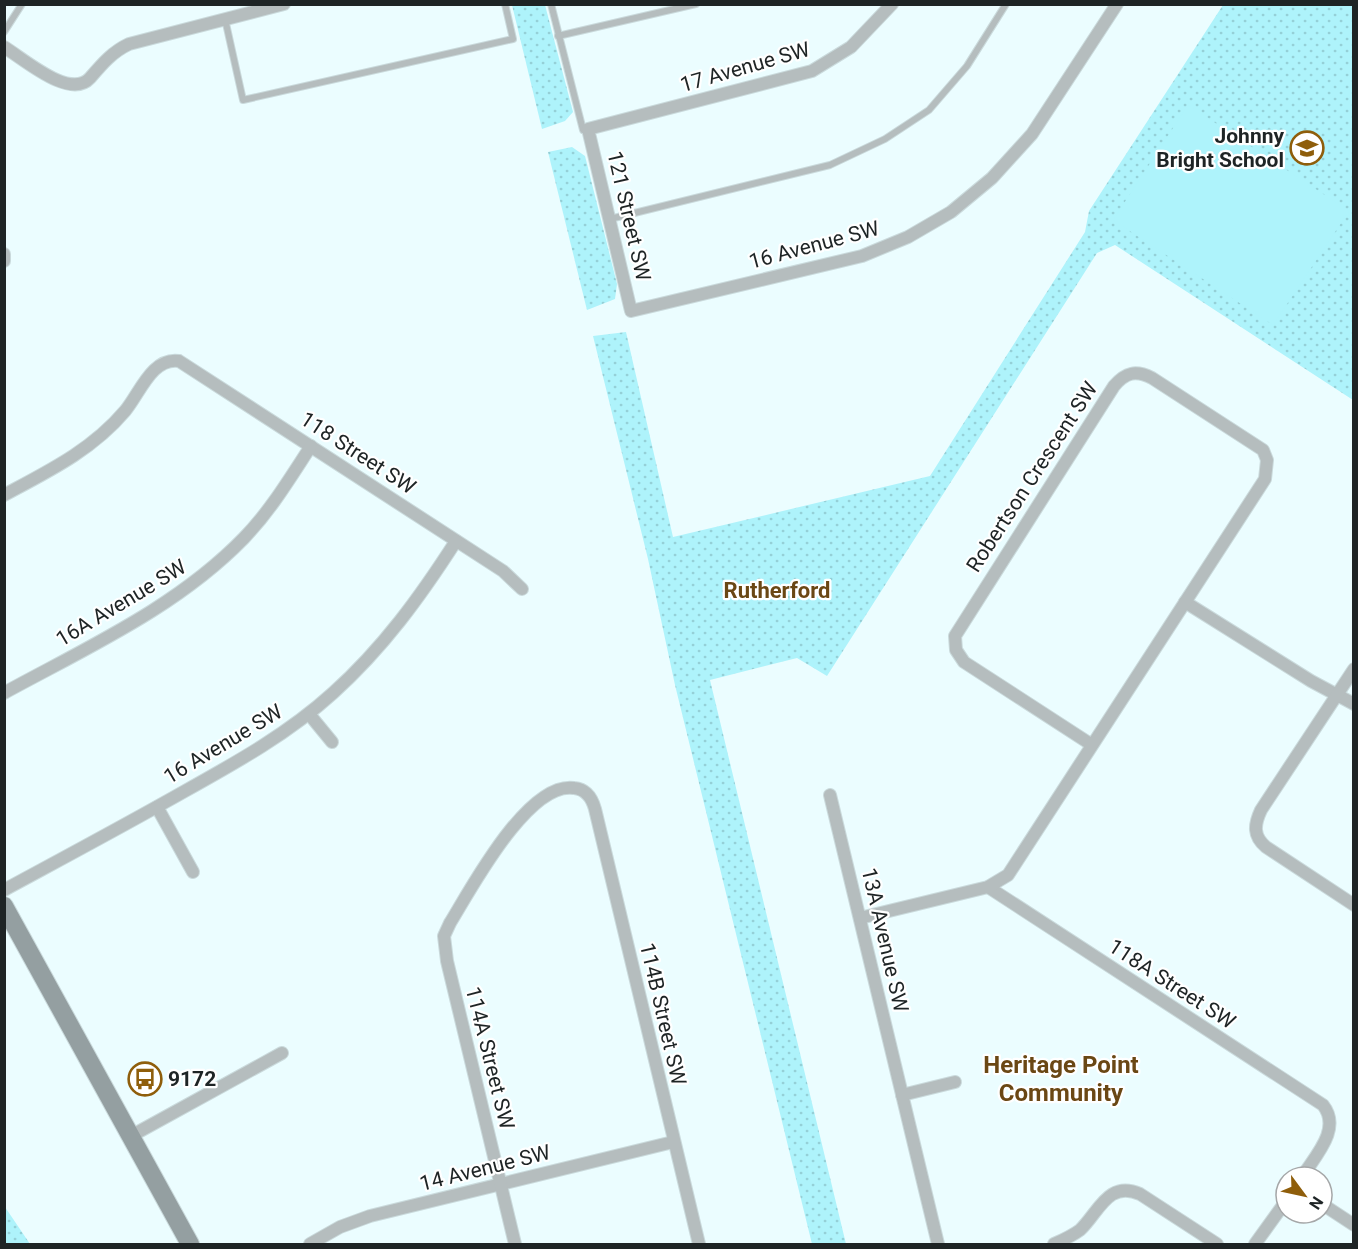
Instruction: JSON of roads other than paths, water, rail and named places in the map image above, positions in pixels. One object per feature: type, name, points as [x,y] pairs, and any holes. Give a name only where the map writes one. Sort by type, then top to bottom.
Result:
[{"type":"street","points":[[4,47],[58,81],[75,86],[86,82],[108,57],[129,44],[284,4]]},
{"type":"street","name":"17 Avenue SW","points":[[585,130],[812,71],[851,47],[892,4]]},
{"type":"street","name":"16 Avenue SW","points":[[631,311],[862,256],[908,237],[944,217],[992,178],[1032,134],[1117,4]]},
{"type":"street","name":"121 Street SW","points":[[585,130],[610,219],[631,311]]},
{"type":"street","points":[[4,261],[5,255]]},
{"type":"street","name":"118 Street SW","points":[[4,495],[91,445],[129,406],[158,365],[167,361],[184,363],[503,571],[522,589]]},
{"type":"street","name":"Robertson Crescent SW","points":[[860,918],[988,887],[1001,880],[1014,867],[1265,478],[1267,460],[1258,447],[1152,378],[1136,372],[1127,374],[1114,386],[955,636],[956,650],[964,662],[1092,745]]},
{"type":"street","name":"16A Avenue SW","points":[[4,693],[134,622],[200,578],[261,519],[311,446]]},
{"type":"street","name":"16 Avenue SW","points":[[4,890],[237,763],[309,714],[352,675],[388,637],[423,592],[456,541]]},
{"type":"street","points":[[1185,602],[1353,704]]},
{"type":"street","points":[[1353,669],[1261,810],[1256,834],[1266,847],[1353,904]]},
{"type":"street","name":"16 Avenue SW","points":[[309,714],[332,742]]},
{"type":"street","name":"114B Street SW","points":[[445,951],[444,936],[450,923],[523,813],[544,796],[567,787],[580,789],[588,794],[595,809],[699,1245]]},
{"type":"street","name":"13A Avenue SW","points":[[830,795],[938,1245]]},
{"type":"street","name":"16 Avenue SW","points":[[157,807],[193,872]]},
{"type":"street","name":"118A Street SW","points":[[988,887],[1317,1101],[1330,1117],[1328,1136],[1310,1165]]},
{"type":"street","points":[[4,906],[190,1245]]},
{"type":"street","name":"114A Street SW","points":[[445,951],[515,1245]]},
{"type":"street","points":[[130,1136],[282,1053]]},
{"type":"street","points":[[902,1095],[955,1082]]},
{"type":"street","name":"14 Avenue SW","points":[[310,1245],[340,1227],[370,1216],[673,1142]]},
{"type":"street","points":[[1054,1245],[1080,1230],[1107,1197],[1126,1190],[1140,1194],[1217,1245]]},
{"type":"street","points":[[1334,1212],[1353,1225]]},
{"type":"street","points":[[1255,1245],[1274,1218]]},
{"type":"lane","points":[[4,32],[22,4]]},
{"type":"lane","points":[[225,19],[243,100],[513,39],[505,4]]},
{"type":"lane","points":[[550,4],[585,130]]},
{"type":"lane","points":[[558,36],[696,4]]},
{"type":"lane","points":[[610,219],[830,165],[885,139],[929,110],[967,66],[1006,4]]},
{"type":"place","name":"Johnny Bright School","points":[[1307,148]]},
{"type":"place","name":"9172","points":[[145,1079]]},
{"type":"district","name":"Rutherford","points":[[777,590]]},
{"type":"district","name":"Heritage Point Community","points":[[1061,1079]]}]
